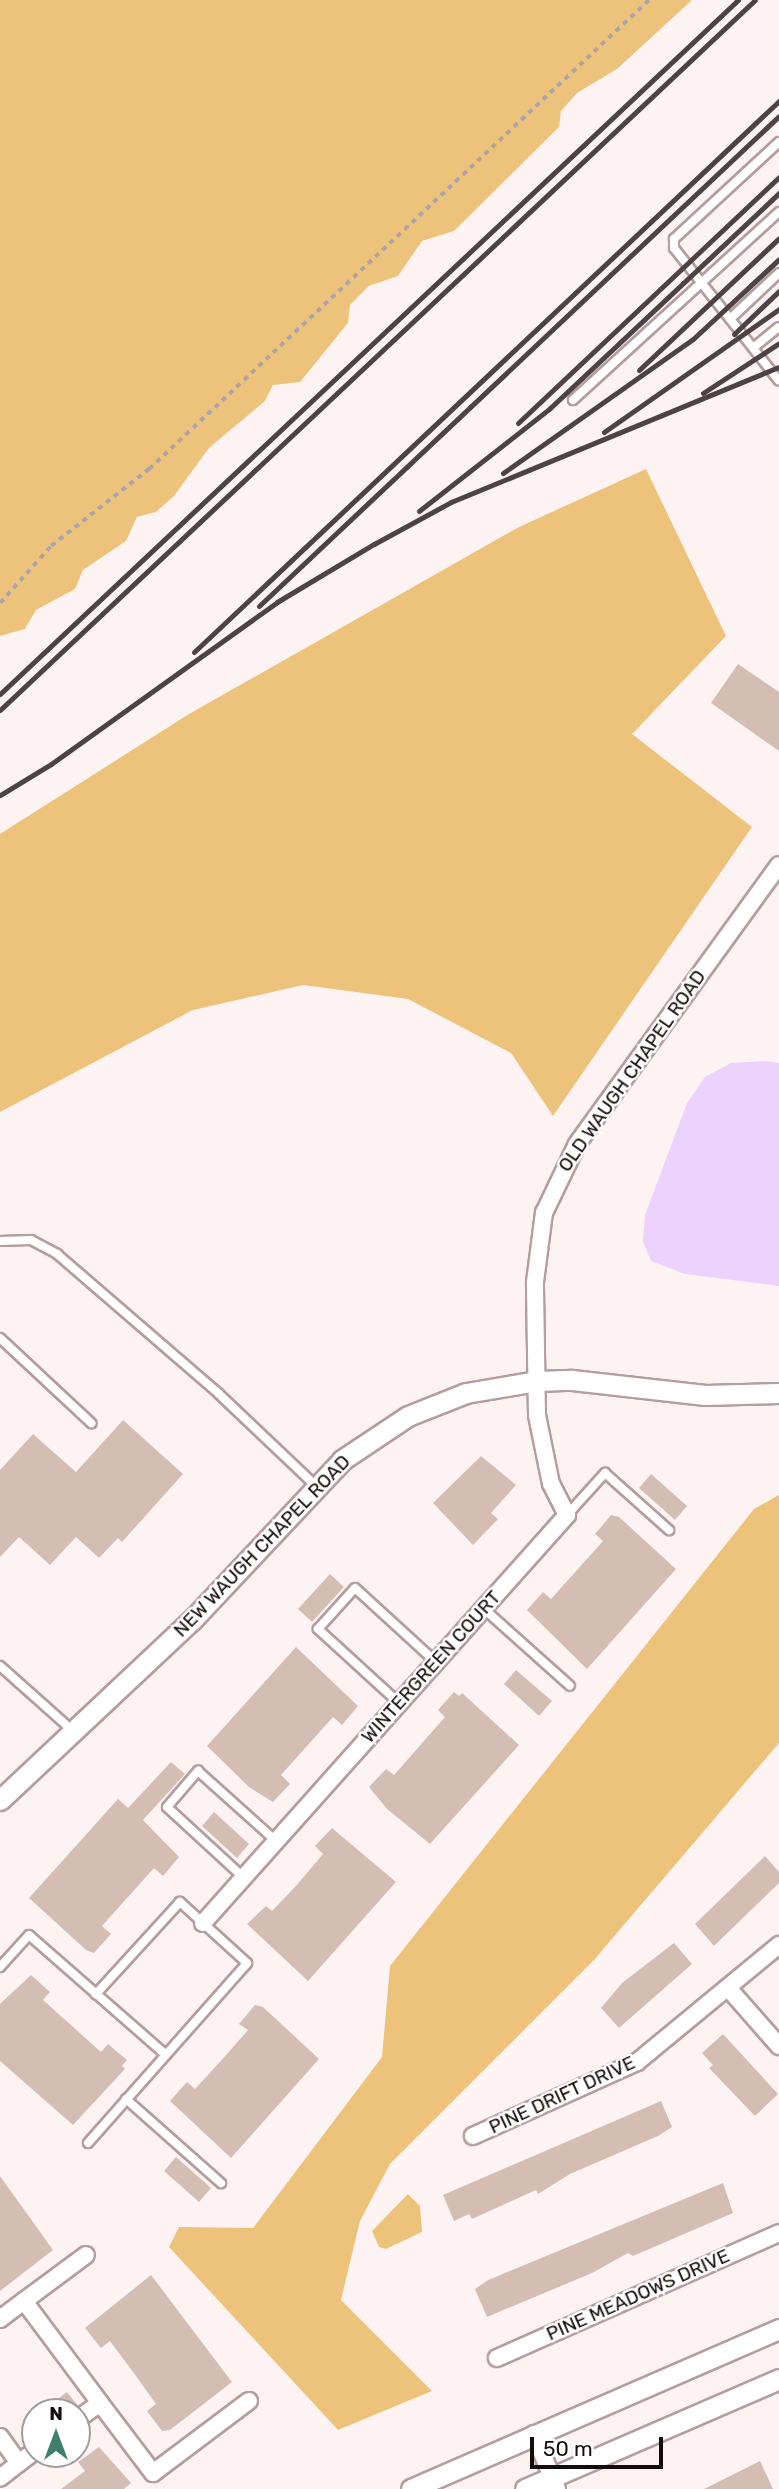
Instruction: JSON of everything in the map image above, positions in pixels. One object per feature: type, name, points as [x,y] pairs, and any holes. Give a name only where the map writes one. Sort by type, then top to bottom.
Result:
[{"type":"street","name":"OLD WAUGH CHAPEL ROAD","points":[[536,1381],[536,1249],[557,1178],[779,865]]},
{"type":"street","name":"NEW WAUGH CHAPEL ROAD","points":[[0,1800],[76,1733],[192,1620],[316,1486],[362,1444],[408,1416],[466,1393],[536,1381],[572,1380],[705,1395],[779,1393]]},
{"type":"street","points":[[536,1381],[543,1452],[551,1484],[567,1515]]},
{"type":"street","name":"WINTERGREEN COURT","points":[[203,1923],[567,1515]]},
{"type":"street","name":"PINE DRIFT DRIVE","points":[[473,2136],[637,2062],[729,1989],[779,1945]]},
{"type":"street","points":[[729,1989],[779,2046]]},
{"type":"street","name":"PINE MEADOWS DRIVE","points":[[497,2358],[779,2233]]},
{"type":"street","points":[[0,2319],[86,2255]]},
{"type":"street","points":[[24,2301],[153,2473],[249,2401]]},
{"type":"street","points":[[411,2489],[779,2329]]},
{"type":"street","points":[[525,2489],[555,2483],[779,2379]]},
{"type":"street","points":[[91,2410],[100,2403]]},
{"type":"street","points":[[534,2434],[555,2483]]},
{"type":"street","points":[[0,2437],[19,2463],[0,2478]]},
{"type":"lane","points":[[779,142],[674,239],[674,247],[779,381]]},
{"type":"lane","points":[[573,400],[779,212]]},
{"type":"lane","points":[[730,319],[779,273]]},
{"type":"lane","points":[[753,348],[779,327]]},
{"type":"lane","points":[[0,1241],[31,1240],[57,1254],[219,1394],[316,1486]]},
{"type":"lane","points":[[0,1338],[91,1423]]},
{"type":"lane","points":[[567,1515],[605,1473],[669,1530]]},
{"type":"lane","points":[[399,1703],[318,1629],[355,1588],[436,1662]]},
{"type":"lane","points":[[484,1608],[570,1686]]},
{"type":"lane","points":[[0,1666],[76,1733]]},
{"type":"lane","points":[[243,1877],[167,1807],[198,1772],[276,1841]]},
{"type":"lane","points":[[88,2143],[247,1963],[180,1902],[96,1994]]},
{"type":"lane","points":[[0,1967],[29,1935],[166,2055]]},
{"type":"lane","points":[[127,2099],[221,2183]]},
{"type":"path","points":[[0,603],[51,546],[149,469],[649,0]]},
{"type":"shaded area","points":[[0,0],[692,0],[617,69],[577,93],[561,111],[559,127],[454,231],[422,241],[398,276],[369,286],[350,305],[348,323],[300,382],[273,385],[265,401],[209,448],[174,496],[156,512],[137,517],[126,541],[83,570],[75,589],[36,610],[25,629],[0,636]]},
{"type":"shaded area","points":[[646,469],[726,636],[632,734],[752,827],[553,1116],[511,1053],[408,999],[303,985],[193,1010],[0,1112],[0,834],[189,714],[519,527]]},
{"type":"shaded area","points":[[731,1063],[779,1063],[779,1286],[685,1274],[651,1261],[643,1242],[645,1215],[687,1103],[705,1077]]},
{"type":"shaded area","points":[[779,1495],[779,1743],[594,1960],[390,2164],[360,2221],[341,2300],[432,2391],[338,2430],[169,2247],[179,2227],[253,2228],[382,2057],[390,1966],[754,1509]]},
{"type":"shaded area","points":[[408,2194],[420,2206],[422,2232],[386,2249],[379,2247],[372,2231]]},
{"type":"building","points":[[738,664],[779,692],[779,751],[711,703]]},
{"type":"building","points":[[123,1420],[183,1474],[122,1542],[118,1538],[99,1558],[76,1537],[50,1565],[19,1537],[0,1557],[0,1470],[33,1434],[76,1472]]},
{"type":"building","points":[[481,1456],[516,1485],[491,1513],[498,1519],[473,1545],[433,1503]]},
{"type":"building","points":[[651,1474],[687,1506],[675,1520],[639,1488]]},
{"type":"building","points":[[611,1515],[619,1517],[676,1569],[587,1669],[527,1610],[543,1592],[551,1599],[603,1541],[595,1534]]},
{"type":"building","points":[[330,1574],[344,1587],[312,1622],[298,1609]]},
{"type":"building","points":[[296,1647],[358,1706],[342,1725],[333,1717],[281,1775],[290,1784],[273,1802],[249,1787],[207,1746]]},
{"type":"building","points":[[516,1670],[552,1701],[539,1716],[504,1684]]},
{"type":"building","points":[[454,1692],[459,1696],[462,1693],[519,1745],[430,1844],[387,1809],[369,1787],[386,1769],[394,1775],[445,1717],[438,1710]]},
{"type":"building","points":[[171,1762],[185,1774],[143,1820],[179,1857],[163,1876],[154,1868],[102,1926],[111,1934],[94,1953],[86,1950],[29,1898],[118,1799],[128,1808]]},
{"type":"building","points":[[214,1812],[249,1844],[237,1858],[202,1826]]},
{"type":"building","points":[[332,1828],[396,1882],[308,1981],[247,1924],[266,1906],[272,1911],[295,1887],[323,1854],[315,1846]]},
{"type":"building","points":[[765,1856],[779,1872],[779,1883],[714,1946],[695,1924]]},
{"type":"building","points":[[674,1943],[692,1964],[619,2028],[601,2008],[622,1983]]},
{"type":"building","points":[[31,1975],[50,1992],[43,2000],[101,2052],[108,2044],[127,2060],[122,2066],[125,2069],[73,2125],[0,2061],[0,2004]]},
{"type":"building","points":[[255,2005],[263,2007],[319,2059],[231,2158],[170,2101],[187,2082],[195,2089],[218,2064],[248,2030],[239,2024]]},
{"type":"building","points":[[723,2034],[778,2094],[755,2116],[709,2068],[713,2065],[702,2053]]},
{"type":"building","points":[[661,2101],[672,2127],[658,2136],[570,2174],[538,2194],[536,2190],[472,2219],[469,2214],[454,2221],[443,2195]]},
{"type":"building","points":[[176,2157],[211,2188],[199,2202],[164,2171]]},
{"type":"building","points":[[0,2176],[53,2250],[0,2291]]},
{"type":"building","points":[[723,2183],[733,2213],[633,2256],[628,2253],[592,2273],[487,2317],[475,2289],[488,2280]]},
{"type":"building","points":[[151,2275],[232,2382],[170,2430],[162,2431],[147,2411],[156,2404],[110,2341],[101,2348],[85,2328]]},
{"type":"building","points":[[67,2392],[72,2398],[59,2398]]},
{"type":"building","points":[[99,2447],[131,2483],[124,2489],[61,2489],[85,2471],[83,2468],[91,2468],[91,2453]]},
{"type":"building","points":[[760,2461],[773,2489],[704,2489]]},
{"type":"railway","points":[[0,694],[738,0]]},
{"type":"railway","points":[[0,710],[755,0]]},
{"type":"railway","points":[[194,652],[779,101]]},
{"type":"railway","points":[[259,606],[779,116]]},
{"type":"railway","points":[[518,423],[779,177]]},
{"type":"railway","points":[[419,511],[549,409],[779,193]]},
{"type":"railway","points":[[639,370],[779,238]]},
{"type":"railway","points":[[503,473],[693,339],[779,259]]},
{"type":"railway","points":[[734,334],[779,291]]},
{"type":"railway","points":[[604,432],[779,309]]},
{"type":"railway","points":[[703,393],[779,343]]},
{"type":"railway","points":[[0,795],[51,764],[277,602],[374,544],[451,502],[779,367]]}]
